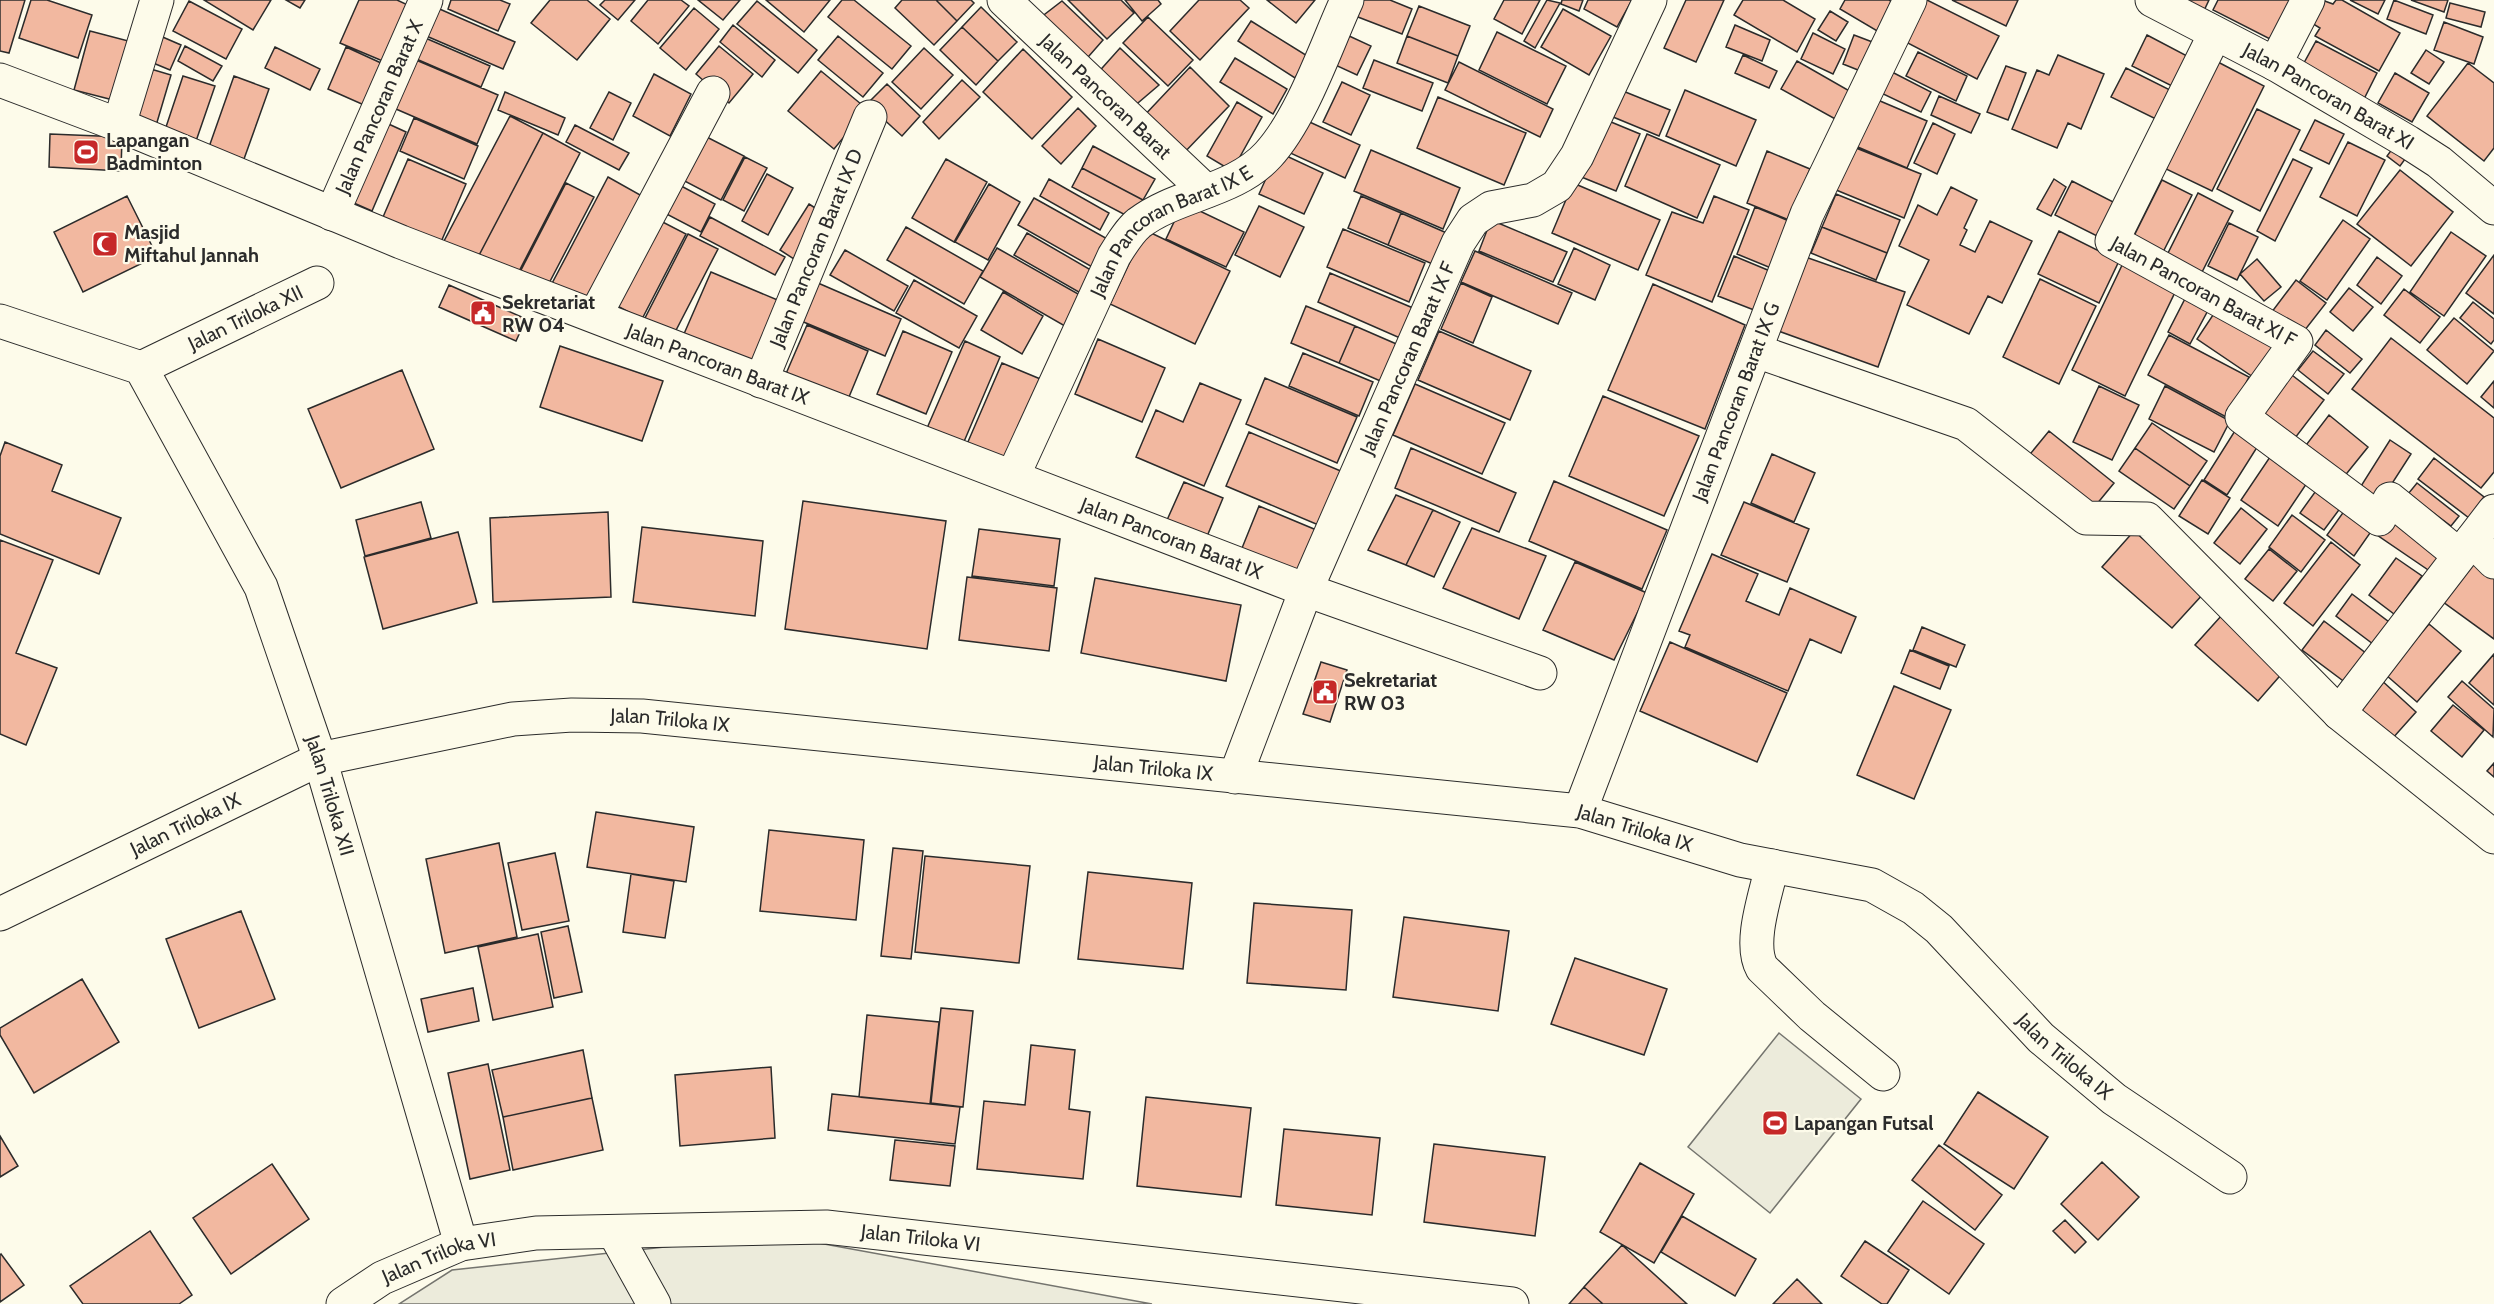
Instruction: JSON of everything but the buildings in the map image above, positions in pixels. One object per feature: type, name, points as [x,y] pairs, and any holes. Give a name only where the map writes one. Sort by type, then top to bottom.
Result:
[{"type":"street","points":[[119,126],[157,0]]},
{"type":"street","name":"Jalan Pancoran Barat X","points":[[332,214],[426,0]]},
{"type":"street","name":"Jalan Pancoran Barat","points":[[1004,0],[1206,191]]},
{"type":"street","name":"Jalan Pancoran Barat IX E","points":[[1013,476],[1114,255],[1136,225],[1155,212],[1234,180],[1268,156],[1296,112],[1347,0]]},
{"type":"street","name":"Jalan Pancoran Barat IX F","points":[[1235,777],[1306,590],[1458,243],[1473,220],[1491,208],[1533,200],[1557,186],[1577,156],[1650,0]]},
{"type":"street","name":"Jalan Pancoran Barat IX G","points":[[1580,811],[1807,214],[1910,0]]},
{"type":"street","name":"Jalan Pancoran Barat XI","points":[[2152,0],[2275,64],[2408,142],[2439,162],[2494,208]]},
{"type":"street","points":[[2275,64],[2308,0]]},
{"type":"street","name":"Jalan Pancoran Barat XI F","points":[[2215,34],[2112,241],[2296,342],[2242,417],[2379,519],[2390,499],[2475,552]]},
{"type":"street","name":"Jalan Pancoran Barat IX","points":[[0,80],[119,126],[332,214],[761,381],[1306,590],[1540,673]]},
{"type":"street","points":[[595,316],[713,93]]},
{"type":"street","name":"Jalan Pancoran Barat IX D","points":[[761,381],[870,117]]},
{"type":"street","name":"Jalan Triloka XII","points":[[316,283],[141,368],[261,587],[320,759],[462,1244]]},
{"type":"street","points":[[0,321],[141,368]]},
{"type":"street","points":[[1756,351],[1966,424],[2086,519],[2147,519],[2339,713],[2493,836]]},
{"type":"street","points":[[2339,713],[2475,552],[2494,511]]},
{"type":"street","name":"Jalan Triloka IX","points":[[0,914],[320,759],[513,719],[572,715],[642,716],[1580,811],[1740,860],[1872,885],[1912,908],[1939,929],[2041,1038],[2114,1099],[2230,1177]]},
{"type":"street","points":[[1772,866],[1756,944],[1757,959],[1762,968],[1812,1016],[1883,1074]]},
{"type":"street","name":"Jalan Triloka VI","points":[[343,1304],[382,1278],[462,1244],[536,1233],[826,1227],[1512,1304]]},
{"type":"street","points":[[614,1232],[654,1304]]},
{"type":"shaded area","name":"Lapangan Futsal","points":[[1779,1033],[1861,1099],[1770,1213],[1688,1147]]},
{"type":"shaded area","points":[[775,1235],[1152,1304],[399,1304],[452,1270]]},
{"type":"place","name":"Lapangan Badminton","points":[[86,152]]},
{"type":"place","name":"Masjid Miftahul Jannah","points":[[105,244]]},
{"type":"place","name":"Sekretariat RW 04","points":[[483,313]]},
{"type":"place","name":"Sekretariat RW 03","points":[[1325,692]]},
{"type":"place","name":"Lapangan Futsal","points":[[1775,1123]]}]
